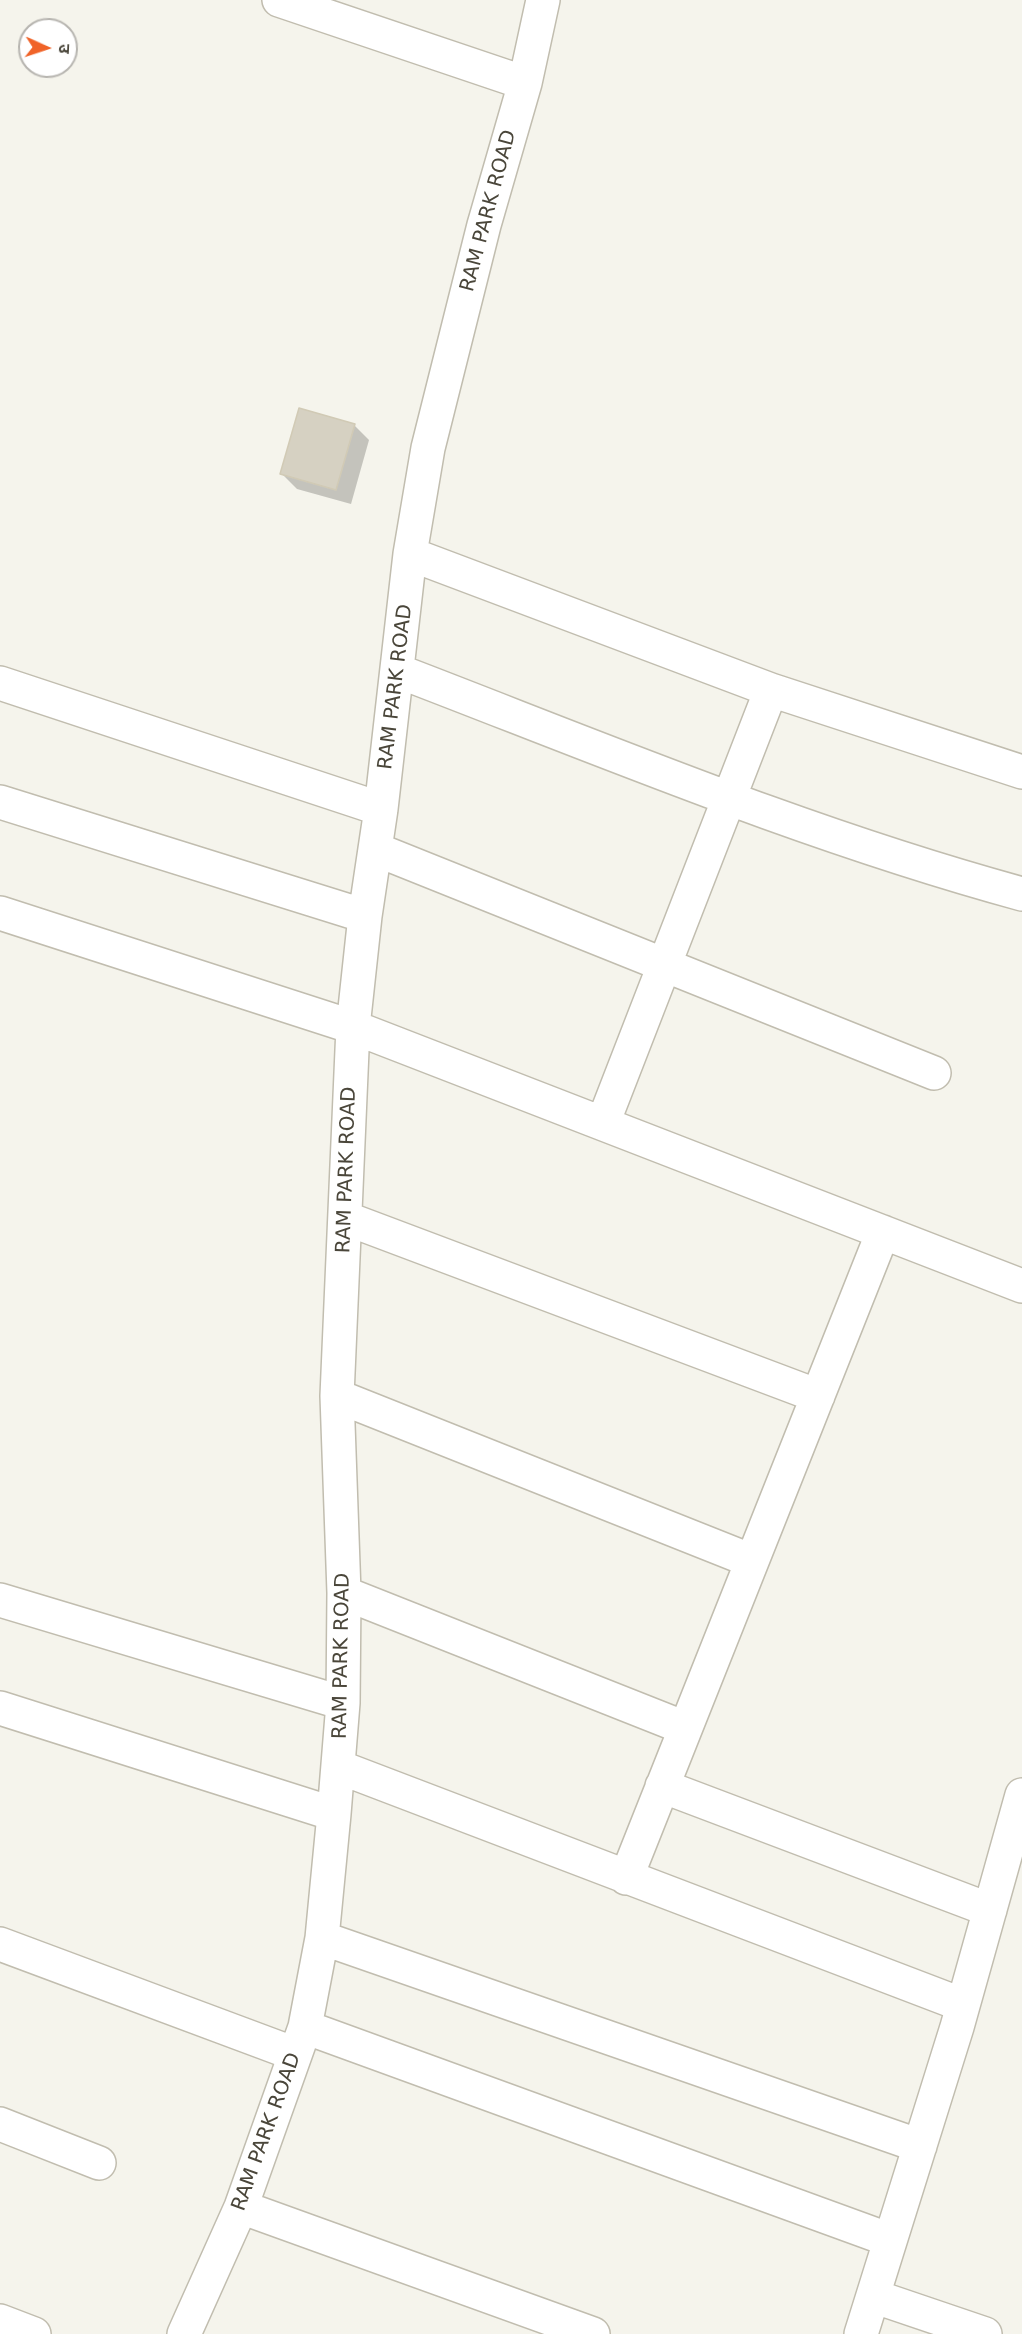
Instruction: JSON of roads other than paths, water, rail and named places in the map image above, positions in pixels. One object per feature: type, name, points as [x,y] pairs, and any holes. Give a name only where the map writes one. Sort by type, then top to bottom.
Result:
[{"type":"street","points":[[279,0],[525,83]]},
{"type":"street","name":"RAM PARK ROAD","points":[[184,2334],[241,2207],[300,2041],[322,1938],[343,1704],[344,1593],[337,1396],[353,1027],[365,916],[381,809],[410,554],[431,437],[484,225],[525,83],[543,0]]},
{"type":"street","points":[[410,554],[771,690],[1022,772]]},
{"type":"street","points":[[398,671],[729,798],[928,867],[1022,894]]},
{"type":"street","points":[[0,683],[381,809]]},
{"type":"street","points":[[603,1123],[771,690]]},
{"type":"street","points":[[0,802],[365,916]]},
{"type":"street","points":[[375,849],[934,1073]]},
{"type":"street","points":[[0,913],[353,1027],[1022,1286]]},
{"type":"street","points":[[345,1218],[818,1396]]},
{"type":"street","points":[[626,1878],[883,1232]]},
{"type":"street","points":[[337,1396],[752,1561]]},
{"type":"street","points":[[344,1593],[685,1728]]},
{"type":"street","points":[[0,1600],[343,1704]]},
{"type":"street","points":[[0,1708],[334,1814]]},
{"type":"street","points":[[339,1767],[963,2005]]},
{"type":"street","points":[[662,1786],[990,1910]]},
{"type":"street","points":[[861,2334],[963,2005],[1022,1795]]},
{"type":"street","points":[[322,1938],[920,2146]]},
{"type":"street","points":[[0,1944],[300,2041],[890,2240]]},
{"type":"street","points":[[0,2124],[99,2163]]},
{"type":"street","points":[[241,2207],[593,2334]]},
{"type":"street","points":[[873,2296],[985,2334]]},
{"type":"street","points":[[0,2321],[34,2334]]}]
